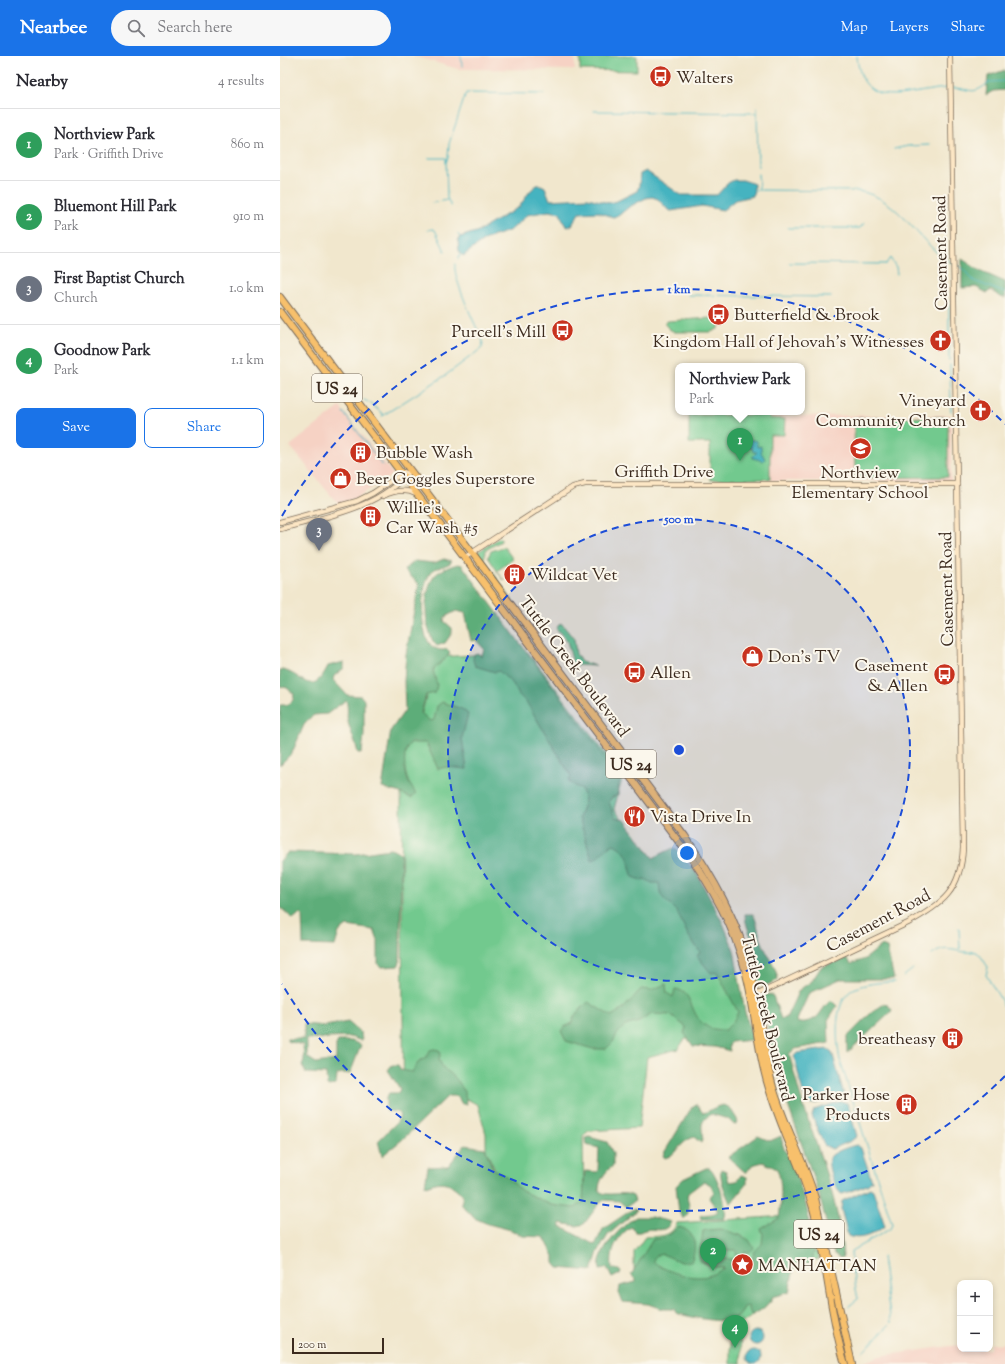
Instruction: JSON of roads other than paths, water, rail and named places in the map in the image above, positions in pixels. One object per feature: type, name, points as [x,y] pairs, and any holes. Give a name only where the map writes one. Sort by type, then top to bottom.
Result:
[{"type":"highway","name":"Tuttle Creek Boulevard","points":[[280,297],[685,836],[708,869],[725,901],[750,968],[762,1063],[769,1090],[802,1173],[813,1208],[838,1340],[845,1364]]},
{"type":"highway","name":"Tuttle Creek Boulevard","points":[[280,312],[706,881],[722,909],[736,941],[753,996],[774,1089],[811,1186],[821,1220],[852,1364]]},
{"type":"highway","points":[[834,1346],[838,1340],[841,1328],[841,1314]]},
{"type":"street","name":"Casement Road","points":[[753,996],[933,910],[949,894],[958,878],[961,868],[963,848],[950,56]]},
{"type":"street","points":[[372,500],[410,470]]},
{"type":"street","points":[[280,522],[357,501],[402,476]]},
{"type":"street","name":"Griffith Drive","points":[[464,558],[573,488],[585,484],[957,484]]},
{"type":"street","points":[[280,529],[340,513],[391,492],[408,490],[417,495]]},
{"type":"water","points":[[646,171],[681,195],[717,195],[728,183],[734,180],[743,180],[754,184],[753,196],[735,200],[723,210],[702,206],[671,211],[667,209],[658,199],[652,197],[646,198],[629,207],[618,216],[613,217],[598,212],[579,213],[572,225],[568,227],[565,225],[560,213],[549,211],[527,215],[511,230],[486,239],[463,256],[459,251],[458,241],[460,237],[479,231],[519,207],[530,191],[537,185],[545,187],[550,200],[588,198],[609,203],[617,201],[637,191],[640,174]]},
{"type":"water","points":[[747,439],[757,441],[757,447],[761,446],[761,452],[765,459],[763,461],[753,458],[757,452],[753,452],[752,448],[744,444]]},
{"type":"water","points":[[828,1049],[832,1052],[844,1095],[839,1098],[812,1104],[805,1098],[803,1093],[794,1056],[797,1053]]},
{"type":"water","points":[[841,1101],[847,1103],[857,1136],[851,1141],[832,1149],[824,1145],[812,1116],[814,1110]]},
{"type":"water","points":[[857,1145],[861,1148],[872,1181],[867,1185],[842,1194],[836,1188],[834,1183],[830,1171],[829,1160],[835,1153]]},
{"type":"water","points":[[870,1188],[873,1190],[885,1226],[867,1236],[858,1238],[848,1236],[841,1209],[842,1201]]},
{"type":"water","points":[[753,1331],[759,1331],[763,1335],[763,1341],[759,1345],[753,1345],[749,1341],[749,1335]]},
{"type":"water","points":[[751,1350],[757,1350],[761,1354],[761,1360],[757,1364],[751,1364],[747,1360],[747,1354]]},
{"type":"waterway","points":[[461,56],[462,66]]},
{"type":"waterway","points":[[857,56],[861,75],[868,86],[879,93],[891,95],[949,88]]},
{"type":"waterway","points":[[953,88],[971,91],[979,89],[989,82],[1005,81]]},
{"type":"waterway","points":[[446,162],[448,158],[449,144],[466,93],[544,94]]},
{"type":"waterway","points":[[757,107],[758,167]]},
{"type":"waterway","points":[[594,111],[757,113]]},
{"type":"waterway","points":[[894,149],[908,146],[929,145]]},
{"type":"waterway","points":[[429,158],[446,158],[447,198],[451,206]]},
{"type":"waterway","points":[[758,174],[759,189]]},
{"type":"waterway","points":[[754,190],[858,191],[873,195],[898,212],[929,245],[952,263]]},
{"type":"waterway","points":[[432,203],[447,200]]},
{"type":"waterway","points":[[788,228],[860,228],[864,223]]},
{"type":"waterway","points":[[428,230],[435,230],[445,251]]},
{"type":"waterway","points":[[458,259],[461,254]]},
{"type":"waterway","points":[[789,263],[886,264],[890,258],[896,267],[897,274]]},
{"type":"waterway","points":[[382,416],[446,375],[482,348],[483,341],[470,314],[457,280],[455,264]]},
{"type":"waterway","points":[[955,264],[964,270],[974,281],[1005,293]]},
{"type":"waterway","points":[[688,295],[831,297]]},
{"type":"waterway","points":[[949,300],[949,360]]},
{"type":"waterway","points":[[950,365],[951,411]]},
{"type":"waterway","points":[[364,400],[384,415]]},
{"type":"waterway","points":[[343,412],[383,466]]},
{"type":"waterway","points":[[959,928],[960,949]]},
{"type":"waterway","points":[[932,955],[945,949],[978,953],[988,967],[986,975],[1001,1000],[1005,1011]]},
{"type":"waterway","points":[[904,976],[913,969]]},
{"type":"waterway","points":[[849,1306],[858,1299],[852,1269],[851,1251],[890,1229],[892,1224],[840,1060],[837,1041],[838,1019],[844,999],[850,992],[858,987],[895,982]]},
{"type":"waterway","points":[[864,1351],[891,1323],[882,1257]]},
{"type":"place","name":"Walters","points":[[661,77]]},
{"type":"place","name":"Butterfield & Brook","points":[[719,314]]},
{"type":"place","name":"Purcell's Mill","points":[[562,331]]},
{"type":"place","name":"Kingdom Hall of Jehovah's Witnesses","points":[[940,341]]},
{"type":"place","name":"Vineyard Community Church","points":[[981,410]]},
{"type":"place","name":"Northview Elementary School","points":[[860,448]]},
{"type":"place","name":"Bubble Wash","points":[[361,452]]},
{"type":"place","name":"Northview Park","points":[[740,461]]},
{"type":"place","name":"Beer Goggles Superstore","points":[[340,478]]},
{"type":"place","name":"Willie's Car Wash #5","points":[[371,517]]},
{"type":"place","name":"First Baptist Church","points":[[319,551]]},
{"type":"place","name":"Wildcat Vet","points":[[515,574]]},
{"type":"place","name":"Don's TV","points":[[752,656]]},
{"type":"place","name":"Allen","points":[[634,672]]},
{"type":"place","name":"Casement & Allen","points":[[944,675]]},
{"type":"place","name":"Vista Drive In","points":[[634,816]]},
{"type":"place","name":"breatheasy","points":[[952,1038]]},
{"type":"place","name":"Parker Hose Products","points":[[906,1104]]},
{"type":"place","name":"MANHATTAN","points":[[742,1265]]},
{"type":"place","name":"Bluemont Hill Park","points":[[713,1271]]},
{"type":"place","name":"Goodnow Park","points":[[735,1348]]}]
